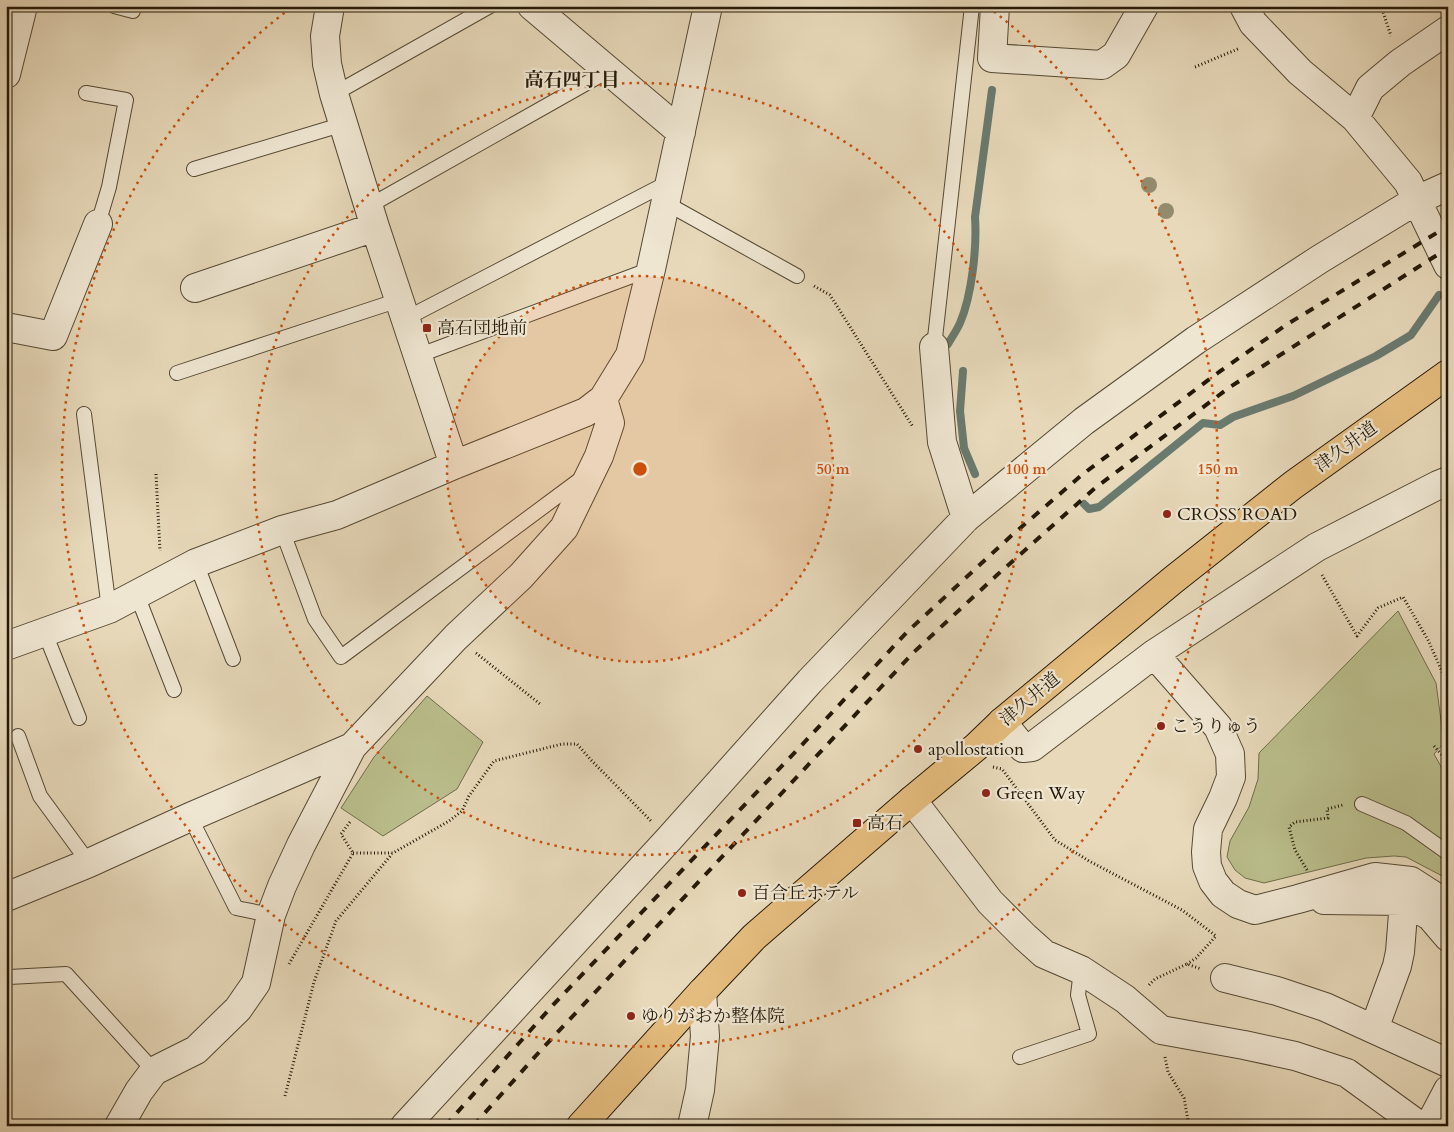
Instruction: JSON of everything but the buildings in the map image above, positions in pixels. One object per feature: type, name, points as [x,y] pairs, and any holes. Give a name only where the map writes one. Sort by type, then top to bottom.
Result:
[{"type":"main road","name":"津久井道","points":[[581,1126],[754,937],[976,747],[1002,722],[1173,580],[1293,485],[1448,374]]},
{"type":"street","points":[[6,74],[23,6]]},
{"type":"street","points":[[330,6],[325,36],[327,64],[334,94],[372,217],[454,465]]},
{"type":"street","points":[[532,6],[681,132]]},
{"type":"street","points":[[6,646],[109,609],[196,564],[282,530],[337,515],[586,412],[603,399],[630,355],[651,269],[708,6]]},
{"type":"street","points":[[995,6],[992,58],[1102,65],[1116,55],[1144,6]]},
{"type":"street","points":[[1244,6],[1253,23],[1266,37],[1300,72],[1355,118],[1408,182],[1448,265]]},
{"type":"street","points":[[1355,118],[1370,88],[1407,58],[1448,30]]},
{"type":"street","points":[[405,1126],[670,839],[810,681],[966,518],[1084,422],[1196,340],[1320,259],[1417,200],[1448,186]]},
{"type":"street","points":[[194,288],[372,217]]},
{"type":"street","points":[[6,327],[53,336],[98,224]]},
{"type":"street","points":[[934,347],[942,442],[966,518]]},
{"type":"street","points":[[118,1126],[139,1091],[154,1071],[196,1050],[238,1009],[256,983],[271,915],[282,886],[352,747],[456,637],[521,576],[564,528],[593,470],[610,423],[603,399]]},
{"type":"street","points":[[1002,722],[1023,748],[1032,747],[1154,654],[1317,547],[1438,485],[1448,482]]},
{"type":"street","points":[[1154,654],[1218,727],[1230,754],[1231,777],[1208,829],[1206,852],[1213,881],[1223,894],[1238,904],[1255,910],[1298,900],[1375,877],[1411,881],[1439,899],[1448,908]]},
{"type":"street","points":[[6,896],[89,863],[352,747]]},
{"type":"street","points":[[912,800],[990,902],[1025,937],[1044,954],[1081,970],[1125,999],[1161,1030],[1287,1054],[1347,1073],[1420,1126]]},
{"type":"street","points":[[1298,900],[1404,901],[1430,916],[1448,937]]},
{"type":"street","points":[[1374,1029],[1400,952],[1404,901]]},
{"type":"street","points":[[1225,978],[1277,991],[1326,1007],[1448,1062]]},
{"type":"street","points":[[692,1126],[700,1090],[705,1036],[702,992]]},
{"type":"street","points":[[1429,1126],[1448,1090]]},
{"type":"lane","points":[[114,6],[133,11]]},
{"type":"lane","points":[[334,94],[490,6]]},
{"type":"lane","points":[[934,347],[972,6]]},
{"type":"lane","points":[[372,217],[608,71]]},
{"type":"lane","points":[[86,92],[126,100],[109,186],[98,224]]},
{"type":"lane","points":[[194,169],[344,124]]},
{"type":"lane","points":[[177,373],[402,309],[667,192],[797,276]]},
{"type":"lane","points":[[417,356],[651,269]]},
{"type":"lane","points":[[84,414],[109,609]]},
{"type":"lane","points":[[282,530],[315,619],[341,657],[593,470]]},
{"type":"lane","points":[[196,564],[233,659]]},
{"type":"lane","points":[[137,595],[174,690]]},
{"type":"lane","points":[[45,633],[79,718]]},
{"type":"lane","points":[[18,736],[40,796],[89,863]]},
{"type":"lane","points":[[1362,804],[1406,823],[1448,853]]},
{"type":"lane","points":[[190,817],[236,908],[271,915]]},
{"type":"lane","points":[[1020,1057],[1089,1034],[1078,995],[1081,970]]},
{"type":"lane","points":[[6,976],[66,974],[154,1071]]},
{"type":"path","points":[[1381,6],[1393,40]]},
{"type":"path","points":[[1195,67],[1266,37]]},
{"type":"path","points":[[797,276],[830,294],[913,427],[942,442]]},
{"type":"path","points":[[156,474],[162,582]]},
{"type":"path","points":[[1329,590],[1357,636],[1378,608],[1403,596],[1428,640],[1448,685]]},
{"type":"path","points":[[456,637],[540,704]]},
{"type":"path","points":[[285,1096],[314,982],[336,921],[392,853],[449,821],[462,811],[469,796],[494,761],[562,744],[576,744],[670,839]]},
{"type":"path","points":[[1434,746],[1448,762]]},
{"type":"path","points":[[987,766],[1002,769],[1055,840],[1089,861],[1182,910],[1216,936],[1196,958],[1154,979]]},
{"type":"path","points":[[1310,875],[1294,850],[1289,827],[1295,822],[1328,818],[1327,809],[1362,804]]},
{"type":"path","points":[[350,822],[341,834],[353,853]]},
{"type":"path","points":[[353,853],[392,853]]},
{"type":"path","points":[[288,966],[353,853]]},
{"type":"path","points":[[1187,964],[1225,978]]},
{"type":"path","points":[[1161,1030],[1168,1072],[1184,1098],[1188,1126]]},
{"type":"green space","points":[[1398,611],[1436,683],[1444,743],[1434,754],[1448,779],[1448,879],[1406,857],[1394,856],[1366,858],[1264,883],[1245,878],[1235,870],[1227,857],[1230,841],[1249,807],[1258,779],[1259,753]]},
{"type":"green space","points":[[427,696],[483,742],[457,789],[383,836],[341,808],[374,757]]},
{"type":"waterway","points":[[948,344],[960,323],[971,285],[975,217],[992,90]]},
{"type":"waterway","points":[[1084,504],[1089,509],[1099,507],[1203,423],[1220,425],[1233,417],[1293,396],[1376,356],[1411,335],[1439,295]]},
{"type":"waterway","points":[[963,371],[960,411],[964,448],[975,474]]},
{"type":"railway","points":[[445,1126],[553,1005],[800,747],[907,632],[1011,536],[1083,474],[1219,372],[1286,325],[1448,226]]},
{"type":"railway","points":[[473,1126],[541,1050],[914,652],[997,575],[1095,488],[1230,387],[1448,248]]},
{"type":"place","name":"高石団地前","points":[[427,328]]},
{"type":"place","name":"CROSS ROAD","points":[[1167,514]]},
{"type":"place","name":"こうりゅう","points":[[1161,726]]},
{"type":"place","name":"apollostation","points":[[918,749]]},
{"type":"place","name":"Green Way","points":[[986,793]]},
{"type":"place","name":"高石","points":[[857,823]]},
{"type":"place","name":"百合丘ホテル","points":[[742,893]]},
{"type":"place","name":"ゆりがおか整体院","points":[[631,1016]]},
{"type":"district","name":"高石四丁目","points":[[572,80]]}]
